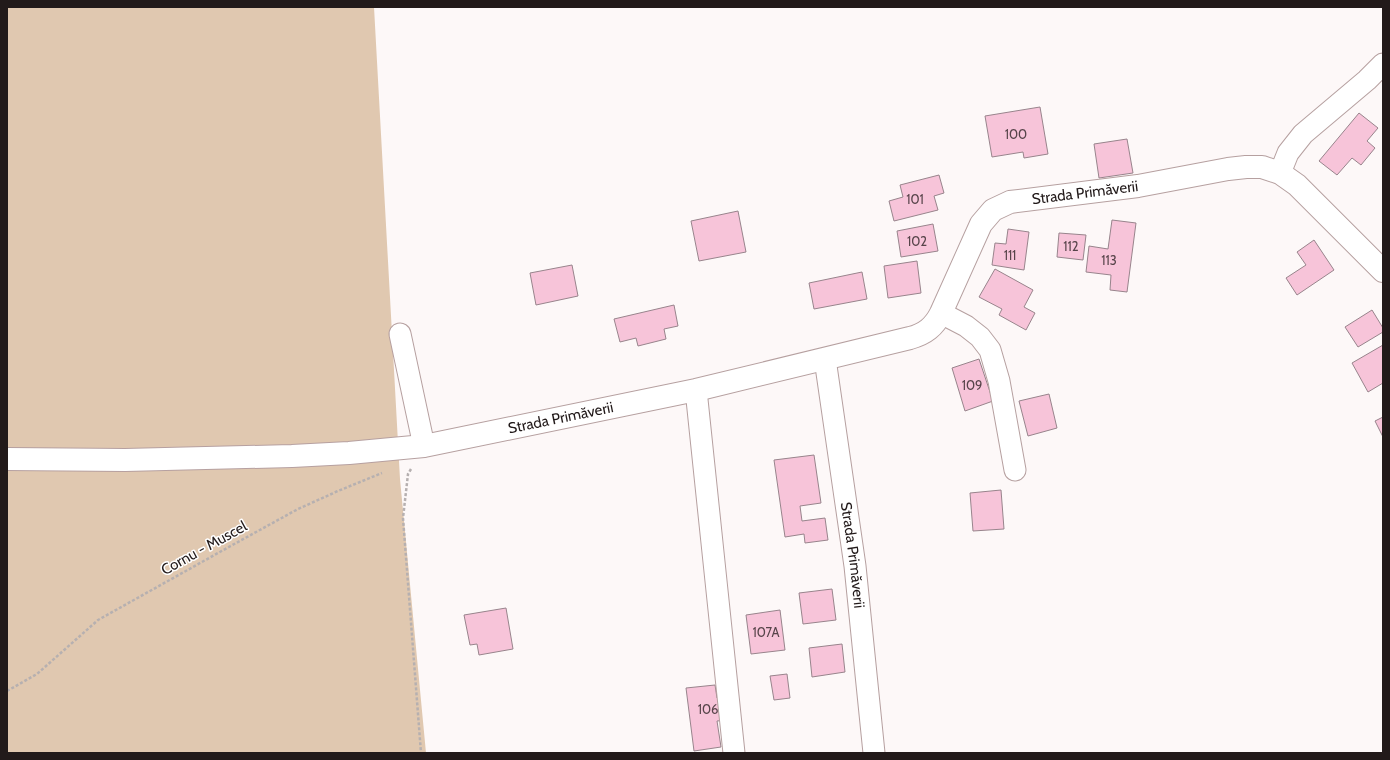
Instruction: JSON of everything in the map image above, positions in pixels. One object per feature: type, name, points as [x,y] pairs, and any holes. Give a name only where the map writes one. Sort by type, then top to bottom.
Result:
[{"type":"street","points":[[1280,173],[1288,153],[1303,134],[1367,80],[1383,64]]},
{"type":"street","name":"Strada Primăverii","points":[[7,459],[125,460],[292,456],[349,453],[424,446],[696,390],[918,336],[925,332],[936,322],[941,313],[981,224],[993,210],[1010,202],[1138,186],[1246,167],[1262,167],[1280,173],[1297,185],[1383,270]]},
{"type":"street","points":[[941,313],[971,329],[980,337],[990,350],[999,381],[1015,470]]},
{"type":"street","points":[[400,334],[424,446]]},
{"type":"street","name":"Strada Primăverii","points":[[825,359],[855,566],[874,753]]},
{"type":"street","points":[[696,390],[734,753]]},
{"type":"path","points":[[421,753],[403,518],[408,474],[424,446]]},
{"type":"path","name":"Cornu - Muscel","points":[[7,691],[36,674],[98,620],[298,509],[388,471]]},
{"type":"shaded area","points":[[7,7],[374,7],[400,479],[426,753],[7,753]]},
{"type":"building","points":[[1040,107],[1048,154],[1024,158],[1023,152],[992,157],[985,116]]},
{"type":"building","points":[[1359,113],[1378,128],[1367,141],[1375,148],[1361,165],[1352,158],[1337,175],[1319,161]]},
{"type":"building","points":[[1127,139],[1133,173],[1099,178],[1094,144]]},
{"type":"building","points":[[939,175],[944,193],[934,196],[938,210],[894,221],[889,201],[903,197],[900,185]]},
{"type":"building","points":[[738,211],[746,252],[699,261],[691,221]]},
{"type":"building","points":[[1112,220],[1136,223],[1127,292],[1110,290],[1111,275],[1086,272],[1089,246],[1108,249]]},
{"type":"building","points":[[933,224],[938,251],[901,257],[897,231]]},
{"type":"building","points":[[1008,229],[1029,232],[1024,270],[992,265],[995,243],[1006,244]]},
{"type":"building","points":[[1059,233],[1086,235],[1083,260],[1057,257]]},
{"type":"building","points":[[1314,240],[1334,270],[1297,295],[1286,278],[1306,265],[1297,252]]},
{"type":"building","points":[[917,261],[921,293],[888,298],[884,266]]},
{"type":"building","points":[[572,265],[578,296],[536,305],[530,273]]},
{"type":"building","points":[[995,269],[1033,290],[1024,307],[1035,313],[1026,330],[999,315],[1002,309],[979,297]]},
{"type":"building","points":[[862,272],[867,299],[814,309],[809,283]]},
{"type":"building","points":[[674,305],[678,326],[664,329],[666,339],[638,346],[636,338],[620,342],[614,319]]},
{"type":"building","points":[[1372,310],[1383,328],[1383,332],[1358,347],[1345,327]]},
{"type":"building","points":[[1383,345],[1383,383],[1368,392],[1352,363]]},
{"type":"building","points":[[979,359],[993,401],[965,411],[952,368]]},
{"type":"building","points":[[1049,394],[1057,428],[1028,436],[1019,401]]},
{"type":"building","points":[[1383,417],[1383,437],[1375,421]]},
{"type":"building","points":[[814,455],[821,503],[800,506],[802,521],[825,518],[828,540],[805,543],[804,534],[785,537],[774,460]]},
{"type":"building","points":[[1001,490],[1004,529],[973,531],[970,493]]},
{"type":"building","points":[[832,589],[836,620],[803,624],[799,593]]},
{"type":"building","points":[[506,608],[513,649],[479,655],[477,644],[470,645],[464,615]]},
{"type":"building","points":[[780,610],[785,650],[751,654],[746,615]]},
{"type":"building","points":[[842,644],[845,672],[812,677],[809,648]]},
{"type":"building","points":[[787,674],[790,698],[774,700],[770,676]]},
{"type":"building","points":[[715,685],[717,698],[725,697],[728,720],[717,721],[721,747],[694,751],[686,688]]}]
